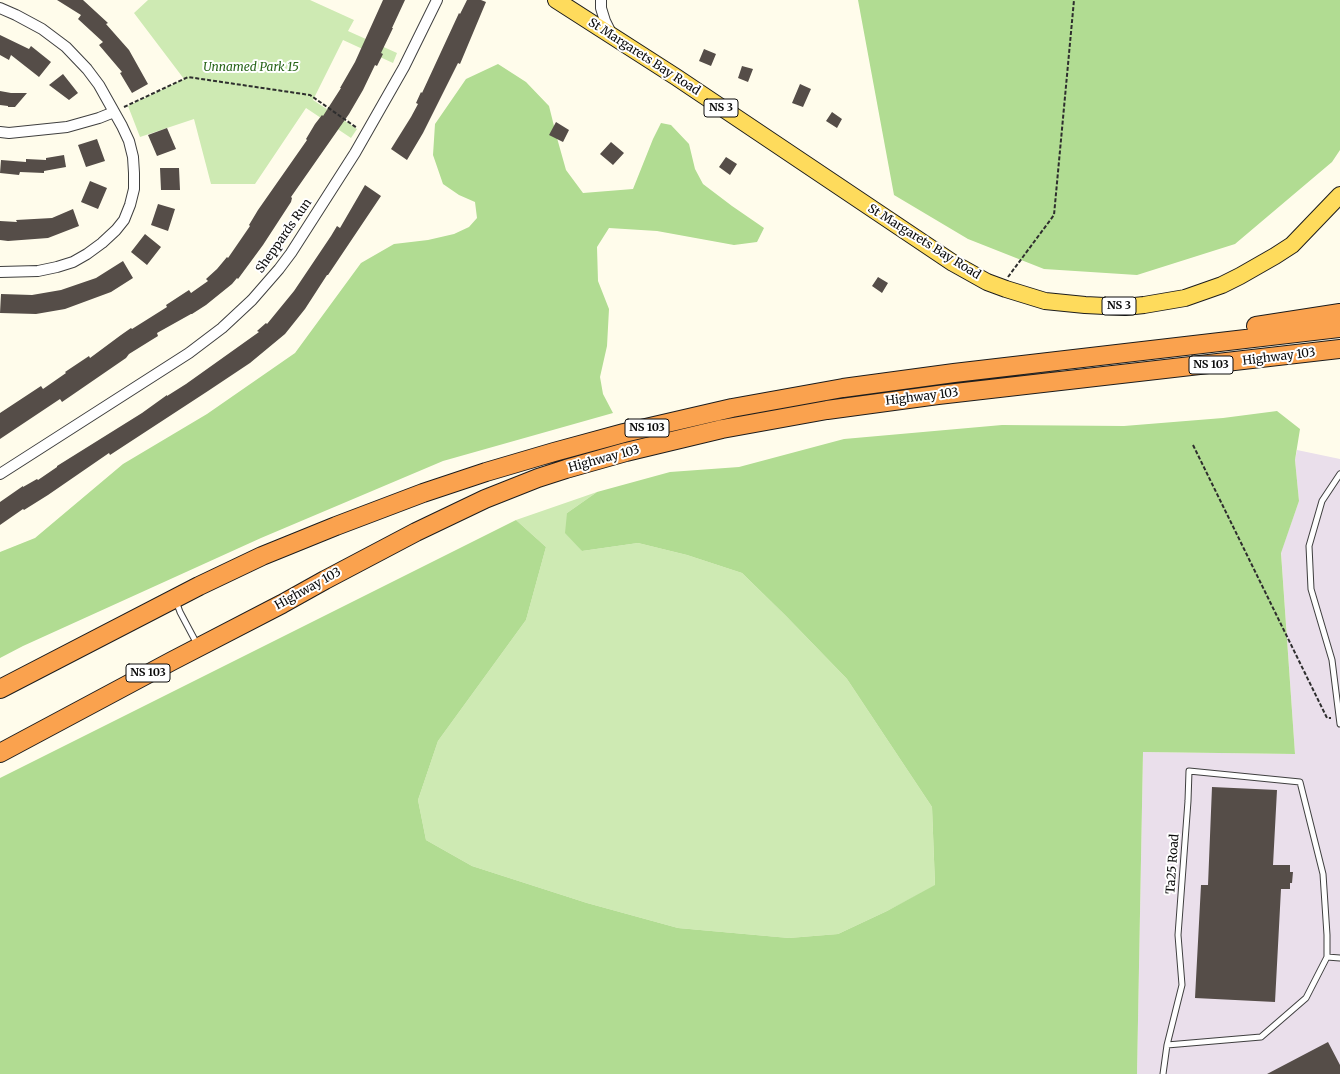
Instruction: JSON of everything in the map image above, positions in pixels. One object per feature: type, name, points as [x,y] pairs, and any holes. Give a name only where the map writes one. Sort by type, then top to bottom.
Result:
[{"type":"highway","points":[[972,371],[988,364],[1340,313]]},
{"type":"highway","name":"Highway 103","points":[[0,689],[175,598],[248,562],[364,515],[454,482],[554,452],[660,425],[761,402],[843,388],[972,371],[1340,328]]},
{"type":"highway","name":"Highway 103","points":[[0,753],[416,532],[461,510],[538,478],[626,452],[756,422],[864,404],[1340,349]]},
{"type":"main road","name":"St Margarets Bay Road","points":[[561,0],[614,38],[676,77],[935,252],[987,282],[1044,301],[1085,305],[1144,305],[1185,298],[1222,285],[1276,256],[1292,245],[1340,195]]},
{"type":"street","name":"Sheppards Run","points":[[0,474],[206,341],[237,315],[266,285],[291,253],[366,134],[404,67],[437,0]]},
{"type":"street","points":[[601,0],[604,21],[614,38]]},
{"type":"street","points":[[0,8],[34,24],[66,47],[87,69],[122,126],[129,141],[134,162],[134,189],[130,205],[124,220],[102,244],[73,262],[57,267],[38,271],[0,272]]},
{"type":"street","points":[[0,132],[9,133],[67,127],[114,112]]},
{"type":"lane","points":[[1340,474],[1322,501],[1309,546],[1311,589],[1332,660],[1340,724]]},
{"type":"lane","points":[[175,598],[180,612],[198,647]]},
{"type":"lane","name":"Ta25 Road","points":[[1189,771],[1300,782],[1323,874],[1327,957],[1306,998],[1261,1037],[1167,1045],[1182,985],[1178,935],[1189,771]]},
{"type":"lane","points":[[1327,957],[1340,958]]},
{"type":"lane","points":[[1163,1074],[1167,1045]]},
{"type":"path","points":[[1000,287],[1054,215],[1074,0]]},
{"type":"path","points":[[114,112],[188,76],[310,95],[366,134]]},
{"type":"path","points":[[1193,445],[1327,718],[1339,718]]},
{"type":"shaded area","points":[[1297,450],[1340,459],[1340,1074],[1137,1074],[1143,752],[1295,754],[1281,552],[1299,501],[1295,460]]},
{"type":"green space","name":"Unnamed Park 15","points":[[148,0],[310,0],[354,20],[348,31],[397,53],[393,63],[343,40],[313,100],[357,129],[351,138],[306,108],[255,184],[211,184],[194,119],[140,137],[128,106],[184,79],[134,13]]},
{"type":"green space","points":[[858,0],[1340,0],[1340,150],[1332,162],[1235,244],[1137,275],[1044,269],[968,239],[894,195]]},
{"type":"green space","points":[[498,64],[526,82],[549,106],[566,170],[583,193],[633,189],[661,123],[671,125],[689,144],[695,169],[703,184],[764,228],[757,242],[734,245],[657,231],[609,228],[597,247],[598,281],[609,309],[607,346],[600,377],[603,394],[613,413],[443,461],[261,538],[23,646],[0,658],[0,552],[35,538],[123,464],[207,414],[295,353],[361,263],[394,244],[428,240],[454,234],[469,227],[477,218],[475,202],[459,195],[443,184],[433,155],[435,124],[466,79]]},
{"type":"green space","points":[[1277,411],[1300,429],[1295,460],[1299,501],[1281,553],[1295,754],[1143,752],[1137,1074],[0,1074],[0,778],[516,520],[546,547],[526,620],[438,741],[418,800],[426,840],[472,866],[587,903],[678,928],[789,938],[838,934],[887,911],[935,885],[932,807],[847,679],[742,573],[687,555],[638,543],[582,551],[565,533],[567,513],[597,492],[670,472],[739,467],[844,439],[1002,425],[1124,426],[1223,418]]},
{"type":"green space","points":[[597,492],[567,513],[582,551],[638,543],[687,555],[742,573],[847,679],[932,807],[935,886],[838,934],[789,938],[678,928],[587,903],[472,866],[426,840],[418,800],[438,741],[526,620],[546,547],[516,520]]},
{"type":"building","points":[[57,0],[83,0],[108,23],[106,24],[129,50],[148,84],[132,93],[120,73],[122,72],[99,45],[103,42],[78,19],[81,15]]},
{"type":"building","points":[[383,0],[405,0],[381,53],[383,54],[377,66],[375,65],[349,114],[291,197],[291,202],[263,245],[238,279],[237,278],[232,284],[206,305],[157,333],[158,336],[129,354],[126,358],[62,402],[60,399],[0,439],[0,413],[41,386],[43,389],[66,373],[65,372],[89,356],[90,358],[131,328],[132,329],[167,307],[166,305],[189,290],[191,293],[208,281],[206,279],[227,257],[228,258],[250,226],[249,225],[258,210],[307,140],[306,139],[315,124],[322,115],[323,116],[341,88],[355,62]]},
{"type":"building","points":[[467,0],[481,0],[486,2],[460,64],[458,63],[423,133],[407,160],[391,149],[418,104],[416,103],[421,92],[422,93],[459,13],[460,14]]},
{"type":"building","points":[[0,35],[29,49],[31,46],[51,62],[39,77],[11,55],[9,60],[0,55]]},
{"type":"building","points":[[704,49],[716,54],[711,66],[699,61]]},
{"type":"building","points":[[742,66],[753,69],[748,82],[738,78]]},
{"type":"building","points":[[63,74],[78,93],[69,100],[49,85]]},
{"type":"building","points":[[800,84],[811,89],[803,107],[792,103]]},
{"type":"building","points":[[0,91],[27,93],[15,107],[8,107],[0,105]]},
{"type":"building","points":[[832,112],[842,119],[837,128],[826,121]]},
{"type":"building","points":[[556,122],[569,130],[563,142],[549,135]]},
{"type":"building","points":[[167,128],[176,149],[157,156],[148,135]]},
{"type":"building","points":[[97,139],[105,161],[86,167],[78,145]]},
{"type":"building","points":[[611,142],[624,153],[613,165],[600,154]]},
{"type":"building","points":[[64,155],[66,167],[44,171],[44,173],[20,172],[19,175],[0,173],[1,160],[26,162],[26,159],[46,160],[46,158]]},
{"type":"building","points":[[726,157],[737,164],[730,175],[719,167]]},
{"type":"building","points":[[160,168],[179,168],[180,190],[161,190]]},
{"type":"building","points":[[90,181],[107,188],[98,209],[81,202]]},
{"type":"building","points":[[365,185],[381,196],[305,309],[285,334],[250,363],[0,525],[0,502],[23,486],[37,479],[38,480],[57,466],[142,413],[167,395],[186,384],[259,332],[257,331],[266,323],[267,324],[294,291],[337,226],[340,228]]},
{"type":"building","points":[[158,204],[175,209],[168,231],[151,225]]},
{"type":"building","points":[[73,209],[79,226],[48,238],[8,241],[0,240],[0,221],[17,222],[16,220],[52,218]]},
{"type":"building","points":[[145,234],[161,247],[147,265],[131,252]]},
{"type":"building","points":[[123,261],[133,278],[111,292],[65,309],[36,314],[0,313],[1,294],[32,295],[61,290],[96,278]]},
{"type":"building","points":[[878,277],[888,283],[882,293],[872,286]]},
{"type":"building","points":[[1212,787],[1277,790],[1273,865],[1290,865],[1290,872],[1293,872],[1290,889],[1281,889],[1275,1002],[1195,998],[1201,885],[1208,885]]},
{"type":"building","points":[[1328,1042],[1340,1065],[1340,1074],[1267,1074]]}]
